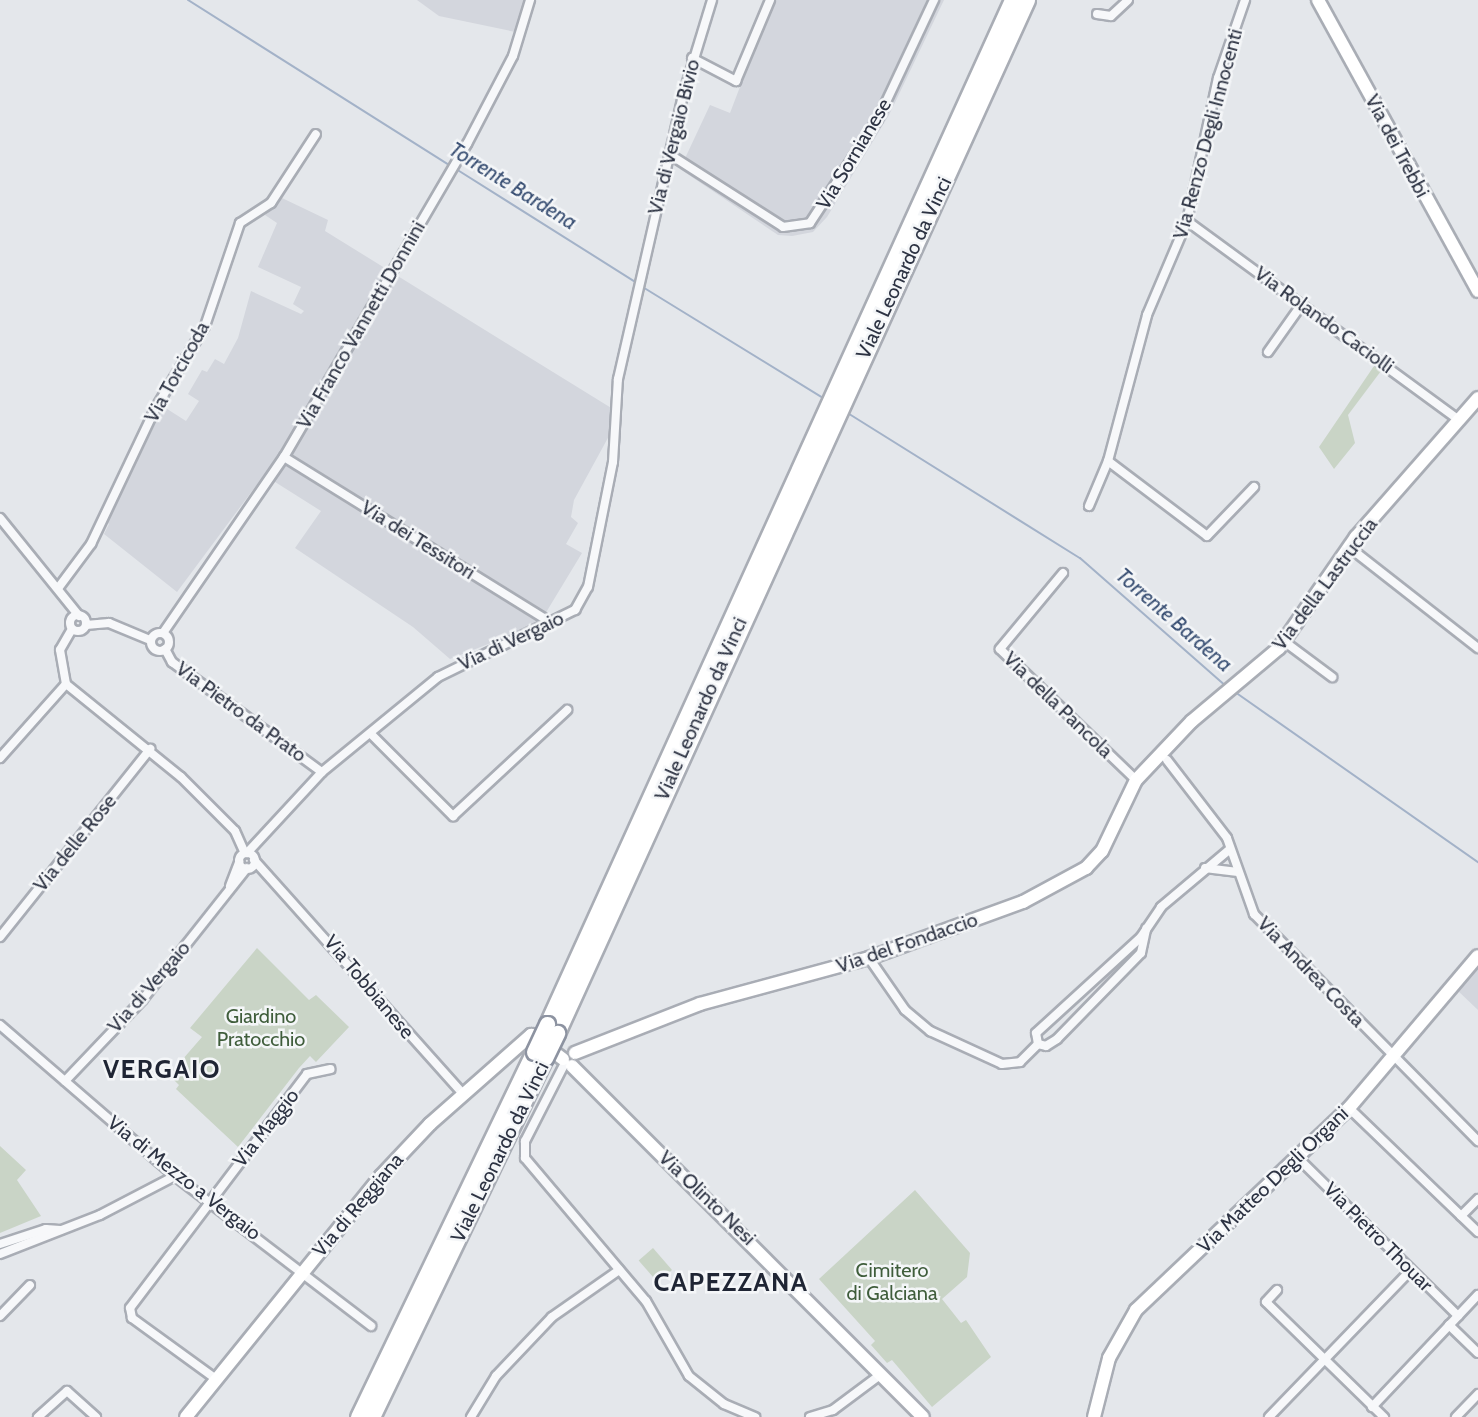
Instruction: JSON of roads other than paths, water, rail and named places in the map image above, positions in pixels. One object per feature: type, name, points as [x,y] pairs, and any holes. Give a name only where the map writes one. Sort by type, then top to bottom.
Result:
[{"type":"highway","name":"Viale Leonardo da Vinci","points":[[372,1417],[563,1058],[552,1028],[1012,0]]},
{"type":"highway","name":"Viale Leonardo da Vinci","points":[[552,1028],[1027,0]]},
{"type":"highway","name":"Viale Leonardo da Vinci","points":[[358,1417],[563,1058]]},
{"type":"street","name":"Via Franco Vannetti Donnini","points":[[163,633],[284,457],[467,144],[513,56],[530,0]]},
{"type":"street","name":"Via di Vergaio Bivio","points":[[642,276],[692,58],[712,0]]},
{"type":"street","points":[[692,58],[736,81],[770,0]]},
{"type":"street","name":"Via Sornianese","points":[[669,154],[783,227],[810,223],[878,119],[934,0]]},
{"type":"street","points":[[1097,14],[1111,16],[1128,0]]},
{"type":"street","name":"Via Renzo Degli Innocenti","points":[[1089,506],[1108,461],[1147,315],[1187,221],[1218,78],[1245,0]]},
{"type":"street","name":"Via dei Trebbi","points":[[1318,0],[1478,290]]},
{"type":"street","name":"Via Torcicoda","points":[[59,587],[91,544],[163,393],[202,333],[235,231],[271,203],[316,134]]},
{"type":"street","name":"Via Rolando Caciolli","points":[[1187,221],[1459,420]]},
{"type":"street","name":"Via di Vergaio","points":[[229,889],[239,862],[246,853],[322,772],[372,735],[444,673],[575,610],[597,560],[613,462],[618,378],[642,276]]},
{"type":"street","points":[[1268,352],[1302,304]]},
{"type":"street","name":"Via della Lastruccia","points":[[1218,699],[1285,642],[1349,547],[1478,398]]},
{"type":"street","name":"Via dei Tessitori","points":[[284,457],[552,623]]},
{"type":"street","points":[[1108,461],[1206,536],[1254,487]]},
{"type":"street","points":[[0,518],[59,587],[86,625]]},
{"type":"street","points":[[1349,547],[1478,648]]},
{"type":"street","name":"Via della Pancola","points":[[1063,573],[1000,649],[1136,780]]},
{"type":"street","points":[[79,615],[70,621],[72,629],[60,650],[66,684],[150,749],[235,831],[250,865]]},
{"type":"street","points":[[72,629],[86,625],[109,624],[150,640],[163,633],[169,642],[165,649]]},
{"type":"street","name":"Via Pietro da Prato","points":[[150,640],[153,649],[165,649],[172,662],[254,718],[322,772]]},
{"type":"street","points":[[1285,642],[1332,677]]},
{"type":"street","points":[[0,758],[66,684]]},
{"type":"street","name":"Via del Fondaccio","points":[[563,1058],[596,1043],[700,1004],[869,958],[1023,902],[1086,868],[1102,851],[1136,780],[1164,757],[1218,699]]},
{"type":"street","points":[[372,735],[453,816],[567,710]]},
{"type":"street","name":"Via delle Rose","points":[[0,937],[150,749]]},
{"type":"street","name":"Via Andrea Costa","points":[[1164,757],[1230,849],[1254,914],[1478,1141]]},
{"type":"street","points":[[235,831],[260,837]]},
{"type":"street","points":[[1038,1044],[1036,1033],[1135,943],[1161,907],[1230,849]]},
{"type":"street","points":[[239,862],[250,865]]},
{"type":"street","name":"Via di Vergaio","points":[[64,1081],[143,999],[250,865]]},
{"type":"street","name":"Via Tobbianese","points":[[250,865],[273,882],[464,1095]]},
{"type":"street","points":[[1205,868],[1238,872]]},
{"type":"street","points":[[1038,1044],[1046,1046],[1057,1039],[1141,953],[1146,929]]},
{"type":"street","points":[[1135,943],[1141,953]]},
{"type":"street","name":"Via Matteo Degli Organi","points":[[1094,1417],[1109,1358],[1136,1310],[1349,1108],[1478,956]]},
{"type":"street","points":[[869,958],[905,1010],[930,1031],[1002,1064],[1020,1062],[1038,1044]]},
{"type":"street","name":"Via di Mezzo a Vergaio","points":[[0,1025],[175,1176],[212,1201],[371,1326]]},
{"type":"street","name":"Via di Reggiana","points":[[186,1417],[398,1157],[464,1095],[504,1065],[528,1037],[537,1036],[563,1058]]},
{"type":"street","points":[[563,1058],[523,1153],[666,1328],[689,1376],[724,1404],[755,1417]]},
{"type":"street","name":"Via Olinto Nesi","points":[[563,1058],[591,1083],[923,1417]]},
{"type":"street","name":"Via Maggio","points":[[216,1379],[129,1313],[307,1074],[330,1069]]},
{"type":"street","points":[[1349,1108],[1478,1232]]},
{"type":"street","name":"Via Pietro Thouar","points":[[1298,1158],[1458,1316]]},
{"type":"street","points":[[0,1254],[63,1230],[175,1176]]},
{"type":"street","points":[[1461,1216],[1478,1199]]},
{"type":"street","points":[[0,1244],[46,1229],[63,1230]]},
{"type":"street","points":[[471,1417],[496,1376],[552,1317],[619,1270]]},
{"type":"street","points":[[1269,1417],[1321,1359],[1411,1270]]},
{"type":"street","points":[[0,1316],[30,1285]]},
{"type":"street","points":[[1277,1290],[1266,1302],[1321,1359],[1384,1417]]},
{"type":"street","points":[[1372,1407],[1478,1295]]},
{"type":"street","points":[[1449,1326],[1478,1353]]},
{"type":"street","points":[[810,1417],[833,1410],[880,1375]]},
{"type":"street","points":[[38,1417],[67,1391],[96,1417]]},
{"type":"street","points":[[1456,1417],[1478,1394]]},
{"type":"waterway","name":"Torrente Bardena","points":[[188,0],[451,166]]},
{"type":"waterway","name":"Torrente Bardena","points":[[456,169],[637,283]]},
{"type":"waterway","name":"Torrente Bardena","points":[[641,286],[823,398]]},
{"type":"waterway","name":"Torrente Bardena","points":[[846,412],[1080,558],[1227,687]]},
{"type":"waterway","name":"Torrente Bardena","points":[[1235,692],[1478,862]]},
{"type":"district","name":"VERGAIO","points":[[162,1070]]},
{"type":"district","name":"CAPEZZANA","points":[[731,1283]]},
{"type":"park label","name":"Giardino Pratocchio","points":[[261,1028]]},
{"type":"park label","name":"Cimitero di Galciana","points":[[892,1282]]}]
